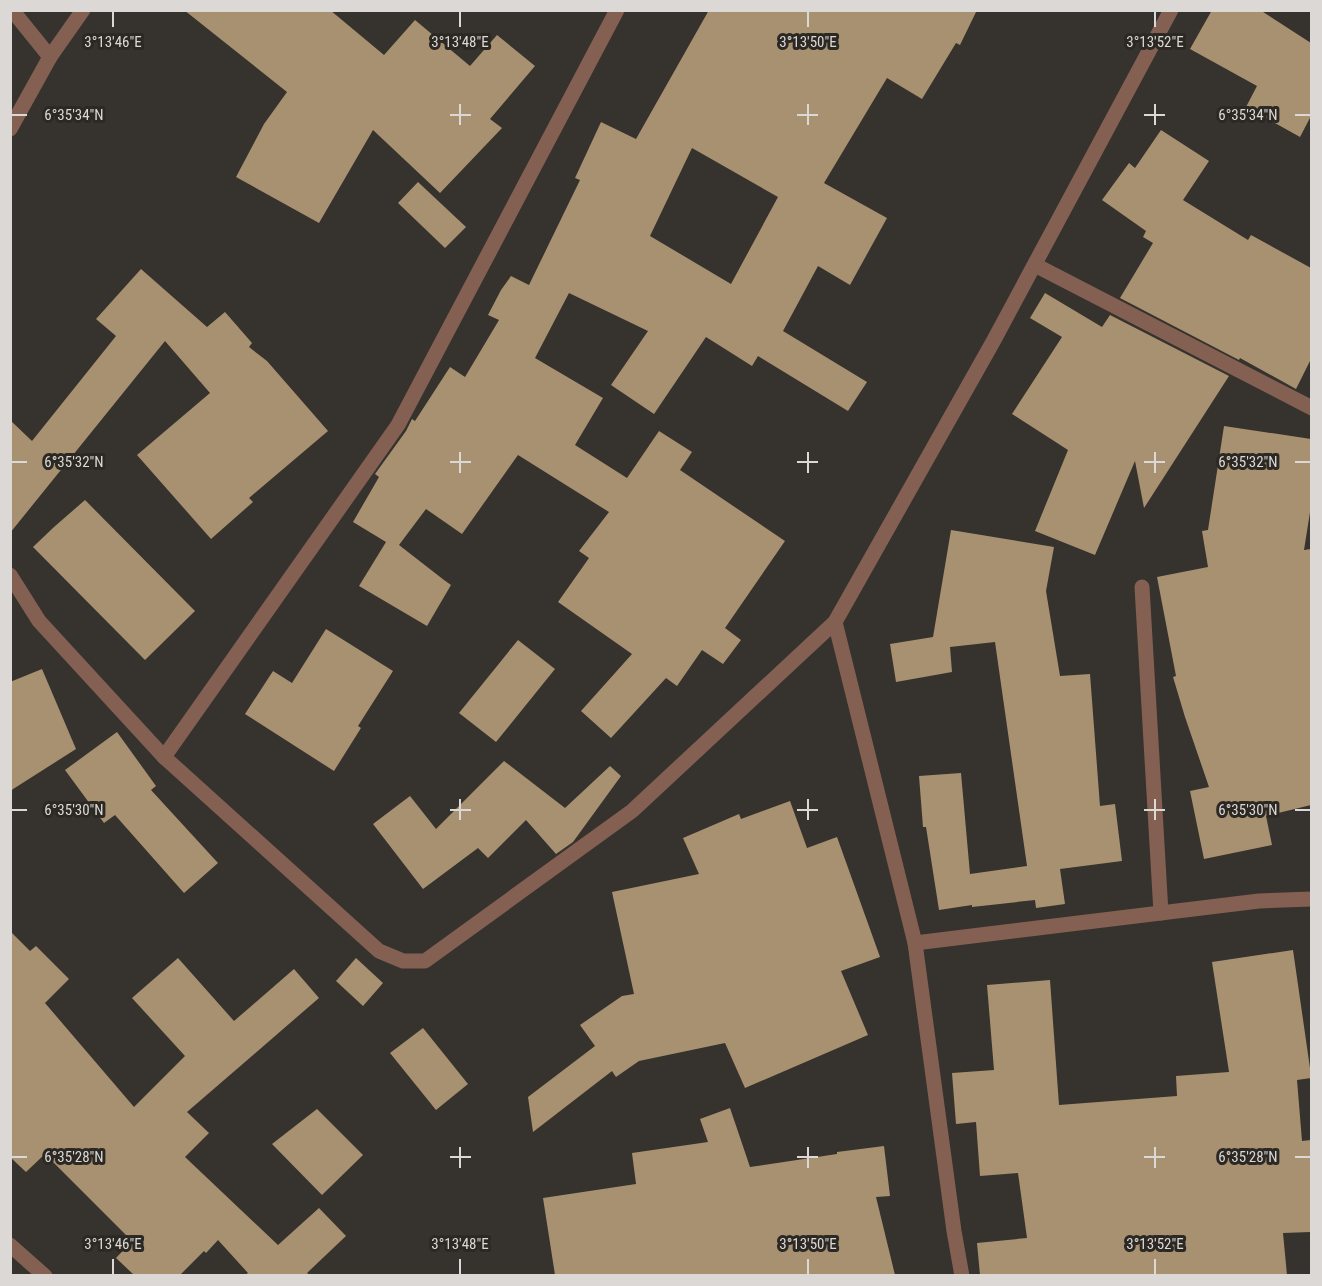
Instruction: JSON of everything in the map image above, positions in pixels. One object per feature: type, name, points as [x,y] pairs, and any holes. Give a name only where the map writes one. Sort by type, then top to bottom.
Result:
[{"type":"street","points":[[12,10],[50,57]]},
{"type":"street","points":[[10,129],[50,57],[83,10]]},
{"type":"street","points":[[164,758],[398,425],[617,10]]},
{"type":"street","points":[[10,575],[39,621],[164,758],[380,951],[403,961],[425,961],[632,811],[835,622],[1035,265],[1171,10]]},
{"type":"street","points":[[1035,265],[1311,408]]},
{"type":"street","points":[[1142,587],[1161,913]]},
{"type":"street","points":[[835,622],[915,943],[954,1232],[962,1275]]},
{"type":"street","points":[[915,943],[1259,901],[1311,899]]},
{"type":"street","points":[[10,1245],[45,1275]]},
{"type":"building","points":[[184,10],[330,10],[384,55],[415,20],[470,66],[497,35],[535,66],[490,119],[502,128],[440,193],[373,130],[319,223],[236,177],[264,124],[287,92]]},
{"type":"building","points":[[709,10],[977,10],[960,45],[956,43],[922,99],[887,78],[824,183],[887,218],[850,285],[818,266],[783,331],[867,382],[848,411],[758,356],[752,366],[706,337],[654,414],[611,385],[648,331],[569,293],[535,358],[603,398],[575,445],[627,478],[659,431],[692,452],[680,470],[785,541],[725,628],[741,640],[723,664],[702,650],[677,686],[666,678],[611,738],[581,711],[632,654],[558,602],[589,558],[579,551],[609,512],[518,455],[462,534],[426,509],[399,545],[451,585],[427,626],[359,586],[386,542],[353,522],[379,477],[375,474],[412,419],[415,421],[450,367],[465,377],[499,320],[488,315],[511,276],[529,285],[580,180],[575,178],[601,122],[636,139]],"holes":[[[692,148],[778,197],[731,284],[650,236]]]},
{"type":"building","points":[[1212,10],[1260,10],[1311,43],[1311,116],[1300,137],[1246,107],[1257,86],[1190,49]]},
{"type":"building","points":[[1161,130],[1209,161],[1183,200],[1248,240],[1251,235],[1311,268],[1311,359],[1296,389],[1240,358],[1239,360],[1120,298],[1153,243],[1143,237],[1146,231],[1102,200],[1129,163],[1135,168]]},
{"type":"building","points":[[418,182],[466,227],[445,248],[398,203]]},
{"type":"building","points":[[141,269],[207,327],[225,312],[252,343],[249,347],[267,361],[328,431],[249,498],[253,502],[211,539],[137,455],[210,393],[165,341],[10,533],[10,420],[32,441],[116,336],[96,319]]},
{"type":"building","points":[[1045,293],[1102,327],[1110,315],[1229,376],[1144,508],[1135,461],[1095,555],[1035,531],[1068,450],[1012,414],[1062,337],[1030,318]]},
{"type":"building","points":[[1224,426],[1311,439],[1311,506],[1304,550],[1311,549],[1311,805],[1266,816],[1272,845],[1204,859],[1190,791],[1209,787],[1173,677],[1176,676],[1157,577],[1208,567],[1202,531],[1208,530]]},
{"type":"building","points":[[85,500],[195,611],[145,660],[33,547]]},
{"type":"building","points":[[951,530],[1054,547],[1046,591],[1060,676],[1090,674],[1100,806],[1115,804],[1122,861],[1060,869],[1065,904],[1036,908],[1035,900],[939,910],[926,827],[923,827],[919,776],[961,773],[970,874],[1027,866],[995,642],[950,647],[952,672],[896,682],[890,644],[933,637]]},
{"type":"building","points":[[326,629],[393,671],[358,726],[361,728],[334,771],[245,714],[273,671],[292,683]]},
{"type":"building","points":[[518,640],[555,669],[496,742],[459,713]]},
{"type":"building","points":[[42,669],[76,749],[10,791],[10,682]]},
{"type":"building","points":[[117,732],[156,786],[151,790],[218,863],[184,893],[115,815],[104,823],[65,770]]},
{"type":"building","points":[[504,761],[565,808],[610,766],[621,776],[573,842],[556,854],[526,820],[488,858],[478,848],[423,889],[373,824],[410,796],[436,829]]},
{"type":"building","points":[[790,801],[807,848],[837,837],[880,957],[841,971],[868,1035],[745,1088],[725,1043],[639,1061],[616,1077],[612,1071],[533,1132],[528,1097],[595,1046],[580,1025],[622,996],[634,994],[612,892],[699,874],[683,838],[739,814],[741,819]]},
{"type":"building","points":[[10,931],[30,951],[36,946],[69,979],[45,1003],[134,1107],[185,1056],[132,998],[178,958],[234,1021],[294,969],[319,998],[187,1112],[209,1133],[185,1157],[278,1245],[319,1208],[346,1236],[307,1273],[310,1275],[245,1275],[248,1273],[218,1240],[180,1275],[134,1275],[116,1258],[132,1241],[45,1154],[26,1172],[10,1157]]},
{"type":"building","points":[[1293,950],[1311,1075],[1311,1078],[1297,1080],[1302,1141],[1311,1140],[1311,1232],[1283,1233],[1287,1275],[980,1275],[977,1243],[1027,1238],[1018,1173],[980,1176],[976,1122],[956,1124],[952,1073],[994,1070],[987,985],[1050,980],[1059,1105],[1177,1096],[1176,1076],[1229,1072],[1212,962]]},
{"type":"building","points":[[356,958],[383,983],[363,1006],[336,981]]},
{"type":"building","points":[[423,1028],[468,1084],[436,1110],[390,1053]]},
{"type":"building","points":[[730,1108],[750,1167],[884,1146],[890,1196],[876,1197],[895,1275],[555,1275],[543,1198],[636,1184],[632,1153],[708,1142],[700,1119]]},
{"type":"building","points":[[317,1109],[363,1155],[322,1195],[272,1144]]}]
